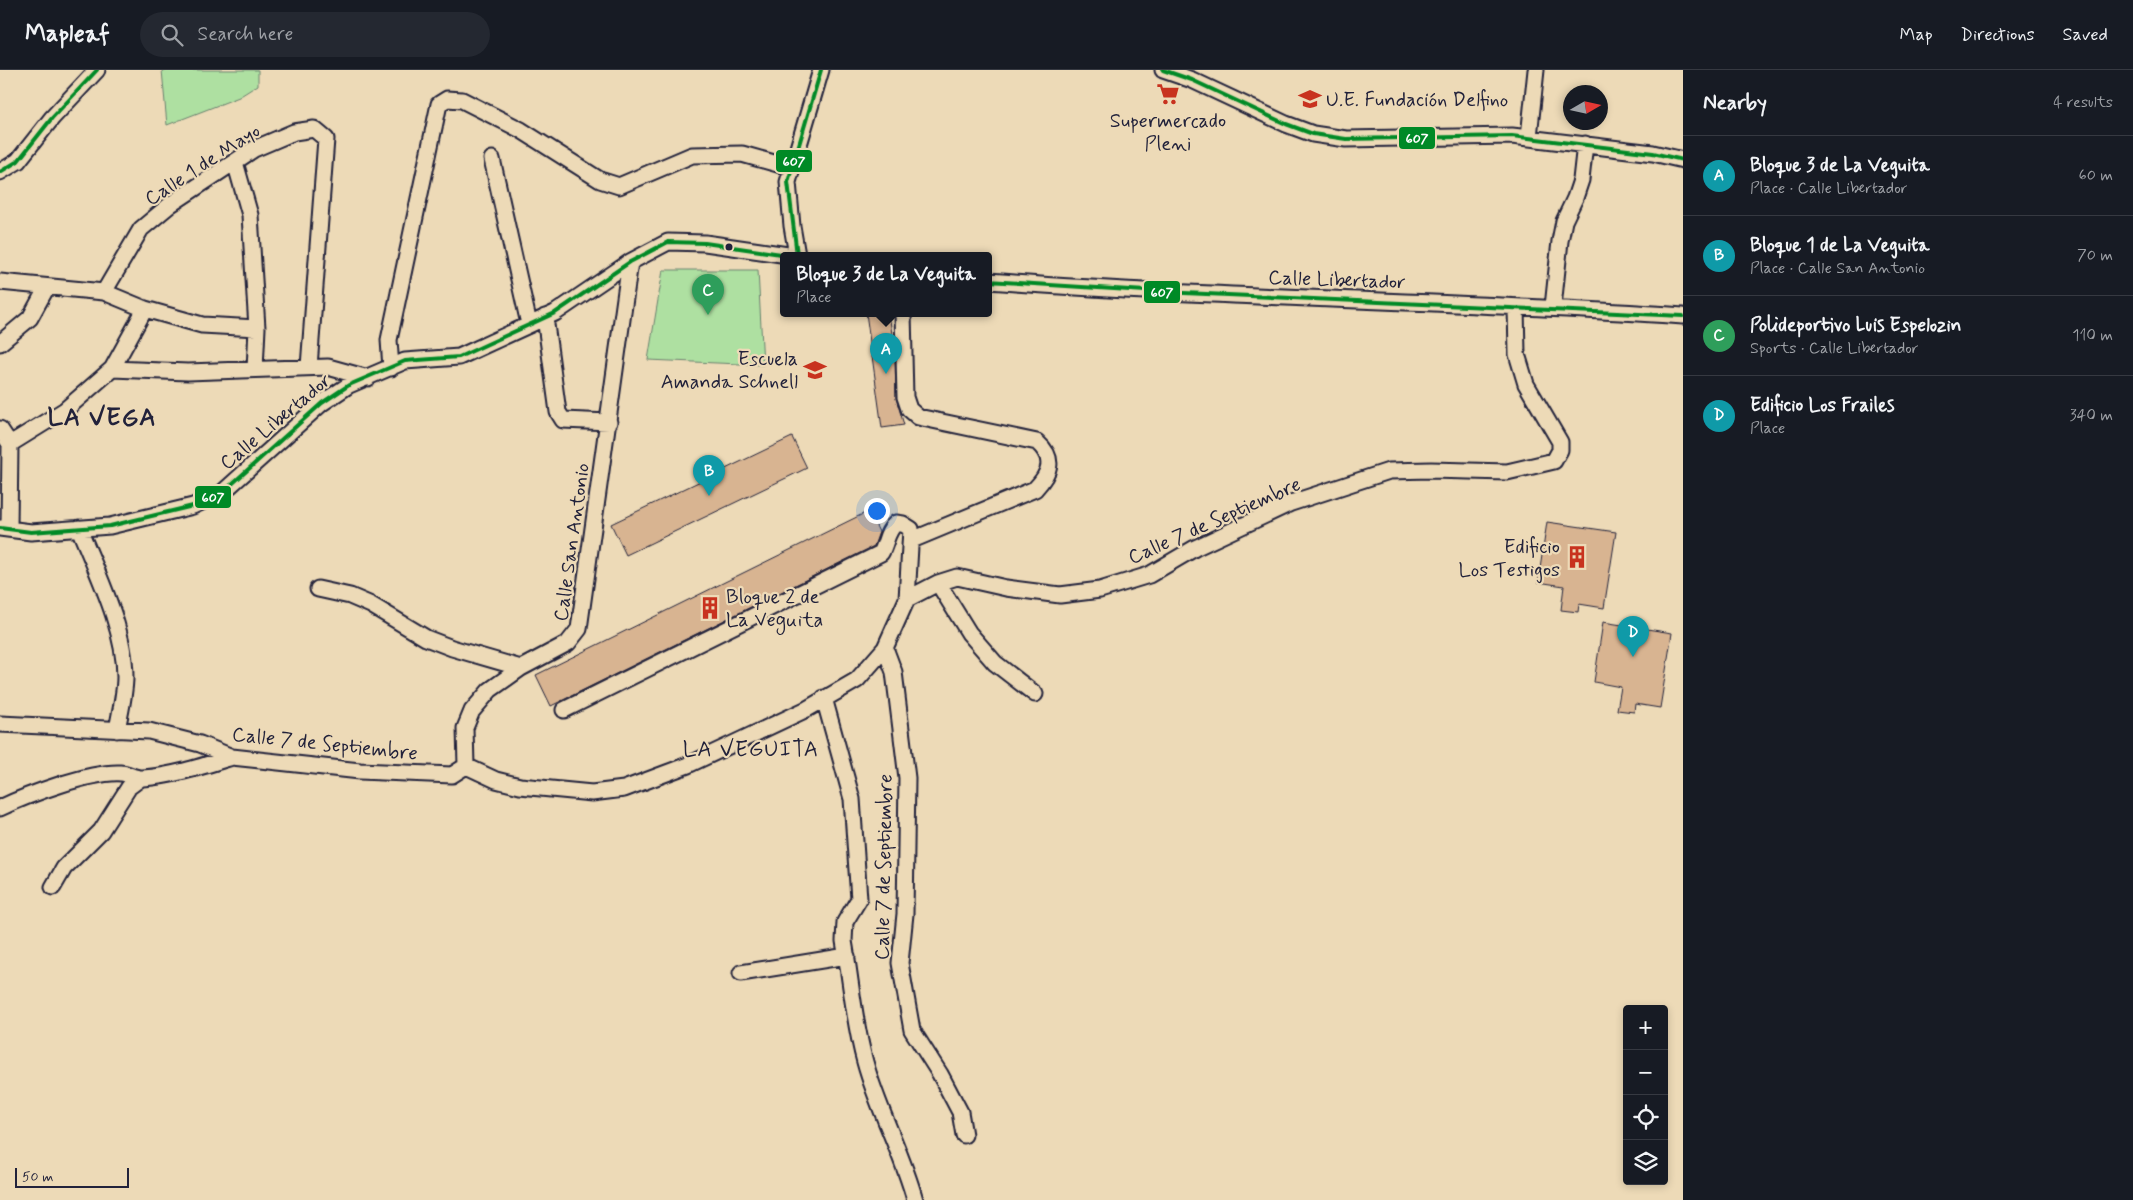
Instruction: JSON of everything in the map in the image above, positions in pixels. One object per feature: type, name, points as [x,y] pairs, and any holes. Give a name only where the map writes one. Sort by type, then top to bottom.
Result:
[{"type":"street","points":[[0,172],[18,161],[52,118],[97,70]]},
{"type":"street","points":[[796,252],[788,182],[821,70]]},
{"type":"street","points":[[1164,70],[1192,80],[1286,124],[1313,134],[1346,139],[1467,136],[1529,138],[1585,144],[1683,160]]},
{"type":"street","points":[[1529,138],[1536,70]]},
{"type":"street","points":[[391,368],[389,340],[439,104],[447,99],[462,100],[521,130],[600,180],[619,186],[692,155],[742,154],[792,168]]},
{"type":"street","name":"Calle 1 de Mayo","points":[[104,292],[141,229],[171,204],[254,149],[294,132],[314,129],[326,139],[309,367]]},
{"type":"street","points":[[1553,307],[1560,241],[1564,221],[1576,198],[1581,180],[1585,144]]},
{"type":"street","points":[[492,159],[529,324]]},
{"type":"street","points":[[235,162],[250,215],[257,328],[255,369]]},
{"type":"street","name":"Calle Libertador","points":[[5,529],[32,532],[110,526],[186,508],[223,492],[322,403],[349,385],[405,361],[459,357],[555,313],[630,262],[668,242],[706,243],[780,254]]},
{"type":"street","name":"Calle San Antonio","points":[[466,766],[465,728],[472,711],[490,690],[521,668],[568,644],[579,629],[630,262]]},
{"type":"street","name":"Calle Libertador","points":[[992,281],[1099,289],[1553,307],[1683,316]]},
{"type":"street","points":[[0,282],[104,292],[145,309],[202,325],[257,328]]},
{"type":"street","points":[[0,343],[30,318],[47,287]]},
{"type":"street","name":"Calle 7 de Septiembre","points":[[908,599],[938,583],[957,577],[1006,588],[1060,595],[1100,590],[1149,575],[1194,548],[1291,503],[1389,471],[1507,472],[1554,461],[1560,450],[1560,442],[1526,384],[1517,354],[1516,307]]},
{"type":"street","points":[[10,444],[65,410],[112,368],[145,309]]},
{"type":"street","points":[[545,317],[558,412],[563,420],[609,422]]},
{"type":"street","points":[[903,317],[905,397],[909,409],[918,417],[1037,442],[1045,450],[1049,466],[1046,478],[1035,489],[912,540]]},
{"type":"street","points":[[112,368],[188,372],[328,367],[368,378]]},
{"type":"street","points":[[0,429],[10,444],[5,529]]},
{"type":"street","points":[[466,766],[496,780],[520,786],[592,793],[624,789],[688,765],[824,698],[857,680],[885,648],[908,599],[911,529],[904,524],[896,523],[888,530],[881,554],[564,710]]},
{"type":"street","points":[[80,528],[115,623],[123,651],[125,678],[117,730]]},
{"type":"street","points":[[938,583],[969,633],[995,663],[1036,694]]},
{"type":"street","points":[[318,589],[350,596],[426,638],[452,648],[521,668]]},
{"type":"street","name":"Calle 7 de Septiembre","points":[[885,648],[894,672],[907,778],[905,905],[900,962],[912,1030],[940,1074],[960,1112],[964,1135]]},
{"type":"street","points":[[824,698],[852,799],[859,899],[845,922],[844,941],[864,1061],[877,1100],[905,1164],[915,1200]]},
{"type":"street","name":"Calle 7 de Septiembre","points":[[0,724],[150,732],[200,744],[232,757],[360,771],[452,775],[466,766]]},
{"type":"street","points":[[0,808],[29,794],[93,777],[121,773],[141,778],[187,770],[232,757]]},
{"type":"street","points":[[53,887],[64,868],[101,831],[130,788],[141,778]]},
{"type":"street","points":[[741,972],[847,956]]},
{"type":"green space","points":[[162,70],[258,70],[258,85],[239,97],[167,125]]},
{"type":"green space","points":[[663,270],[758,270],[763,365],[648,360]]},
{"type":"building","points":[[867,317],[890,317],[895,356],[896,398],[904,425],[882,428]]},
{"type":"building","points":[[792,437],[807,468],[626,555],[611,524]]},
{"type":"building","name":"Bloque 2 de La Veguita","points":[[869,511],[879,532],[874,546],[551,706],[536,675]]},
{"type":"building","name":"Edificio Los Testigos","points":[[1547,522],[1616,532],[1604,608],[1579,604],[1578,612],[1561,610],[1564,586],[1538,582]]},
{"type":"building","points":[[1603,622],[1672,633],[1660,708],[1635,704],[1634,712],[1617,710],[1621,687],[1594,682]]},
{"type":"transit line","name":"607","points":[[0,172],[18,161],[52,118],[97,70]]},
{"type":"transit line","name":"607","points":[[797,252],[788,182],[821,70]]},
{"type":"transit line","name":"607","points":[[1163,70],[1192,80],[1286,124],[1313,134],[1346,139],[1512,136],[1653,153],[1683,160]]},
{"type":"transit line","name":"607","points":[[0,528],[31,532],[110,526],[193,506],[223,492],[322,403],[349,385],[405,361],[459,357],[555,313],[630,262],[668,242],[705,243],[780,254]]},
{"type":"transit line","name":"607","points":[[992,281],[1162,292],[1683,316]]},
{"type":"place","name":"Supermercado Pleni","points":[[1168,94]]},
{"type":"place","name":"U.E. Fundación Delfino","points":[[1310,99]]},
{"type":"place","name":"Polideportivo Luis Espelozin","points":[[708,315]]},
{"type":"place","name":"Escuela Amanda Schnell","points":[[815,370]]},
{"type":"place","name":"Bloque 3 de La Veguita","points":[[886,374]]},
{"type":"place","name":"Bloque 1 de La Veguita","points":[[709,496]]},
{"type":"place","name":"Edificio Los Testigos","points":[[1577,557]]},
{"type":"place","name":"Bloque 2 de La Veguita","points":[[710,608]]},
{"type":"place","name":"Edificio Los Frailes","points":[[1633,657]]},
{"type":"district","name":"LA VEGA","points":[[102,416]]},
{"type":"district","name":"LA VEGUITA","points":[[751,748]]}]
